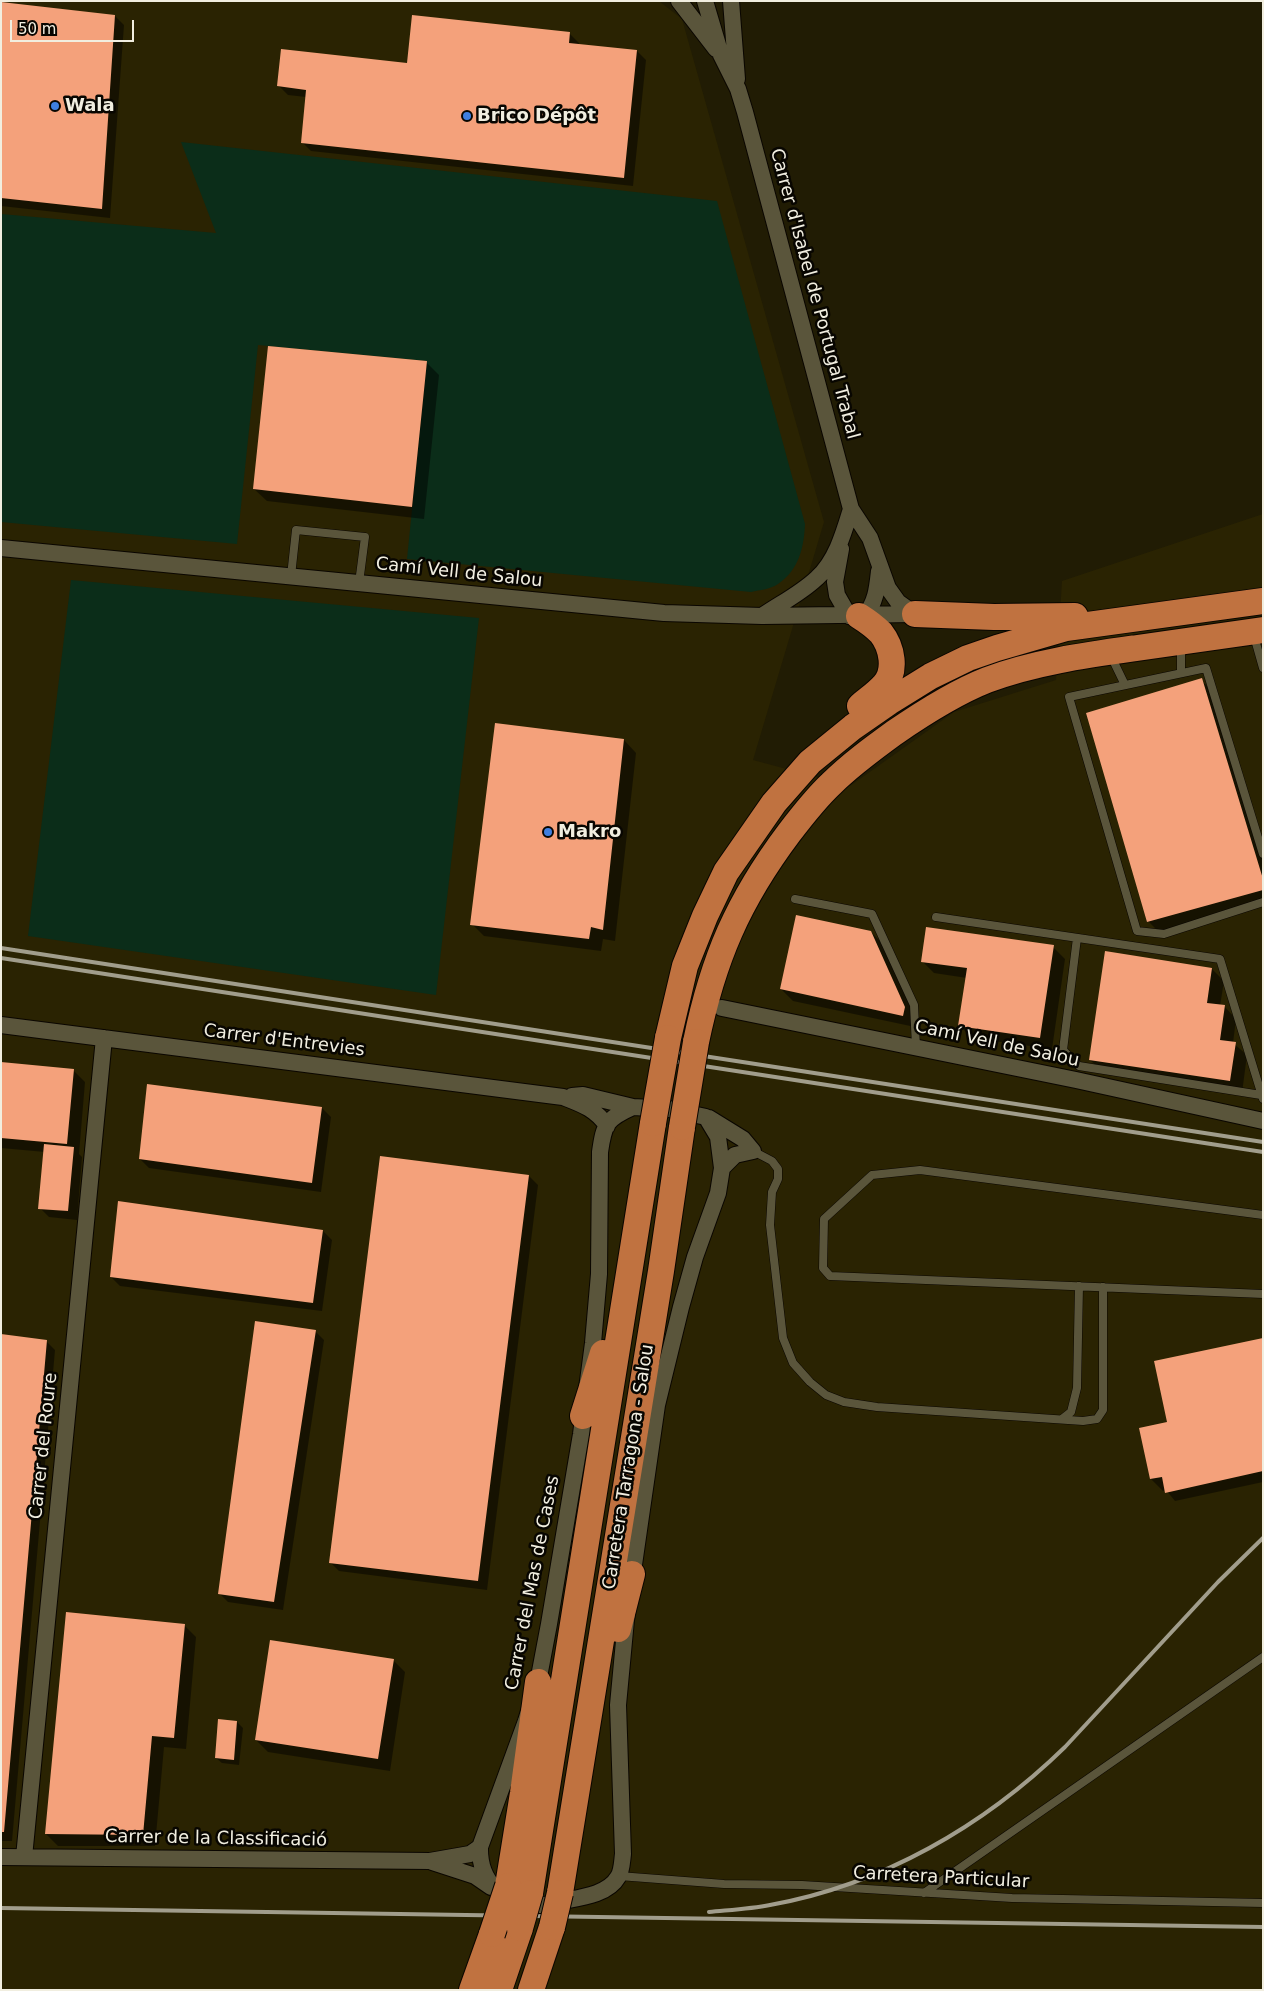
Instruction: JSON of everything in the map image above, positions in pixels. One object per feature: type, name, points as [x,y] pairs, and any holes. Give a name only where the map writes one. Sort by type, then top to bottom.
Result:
[{"type":"highway","points":[[810,762],[853,727],[931,676],[968,658],[996,648],[1066,628],[1263,601]]},
{"type":"highway","points":[[914,614],[994,617],[1151,616]]},
{"type":"highway","points":[[810,762],[833,727],[875,694],[885,685],[889,678],[892,668],[885,639],[873,625],[858,616]]},
{"type":"highway","points":[[712,1012],[714,969],[728,933],[747,895],[774,852],[812,804],[845,771],[858,759],[921,714],[964,690],[988,680],[1034,666],[1109,652],[1258,631]]},
{"type":"highway","name":"Carretera Tarragona - Salou","points":[[511,1890],[635,1239],[668,1038],[685,966],[705,916],[726,872],[774,803],[810,762]]},
{"type":"highway","name":"Carretera Tarragona - Salou","points":[[531,1990],[552,1927],[560,1893],[661,1271],[694,1122],[696,1042],[712,1012]]},
{"type":"highway","points":[[583,1416],[599,1367],[635,1239]]},
{"type":"highway","points":[[657,1405],[661,1352],[661,1271]]},
{"type":"highway","points":[[587,1728],[613,1651],[632,1574]]},
{"type":"highway","points":[[472,1990],[492,1934],[511,1890],[538,1682]]},
{"type":"highway","points":[[499,1990],[520,1928],[511,1890]]},
{"type":"street","points":[[679,1],[721,55]]},
{"type":"street","name":"Carrer d'Isabel de Portugal Trabal","points":[[705,1],[721,55],[738,89]]},
{"type":"street","name":"Carrer d'Isabel de Portugal Trabal","points":[[731,1],[738,89],[852,509],[870,538],[888,588],[898,602],[914,614]]},
{"type":"street","points":[[762,616],[794,597],[819,577],[834,555],[852,509]]},
{"type":"street","points":[[841,539],[840,559],[835,582],[837,595],[858,616],[873,605],[877,592],[879,566]]},
{"type":"street","name":"Camí Vell de Salou","points":[[1,548],[664,613],[762,616],[914,614]]},
{"type":"street","name":"Camí Vell de Salou","points":[[712,1012],[916,1047],[1263,1121]]},
{"type":"street","name":"Carrer d'Entrevies","points":[[1,1025],[562,1097],[583,1095],[632,1108]]},
{"type":"street","name":"Carrer del Roure","points":[[24,1857],[104,1038]]},
{"type":"street","name":"Carrer d'Entrevies","points":[[562,1097],[585,1106],[600,1115],[607,1126]]},
{"type":"street","points":[[480,1847],[480,1858],[486,1875],[511,1890],[510,1899],[538,1905],[579,1898],[608,1889],[619,1876],[623,1854],[618,1705],[632,1574],[657,1405],[693,1265],[718,1194],[722,1168],[718,1137],[669,1109],[632,1108],[614,1116],[607,1126]]},
{"type":"street","points":[[694,1122],[743,1139],[753,1151],[735,1155],[722,1168]]},
{"type":"street","name":"Carrer del Mas de Cases","points":[[480,1847],[526,1721],[538,1682],[551,1615],[593,1343],[599,1274],[600,1152],[603,1132],[607,1126]]},
{"type":"street","name":"Carrer de la Classificació","points":[[1,1857],[430,1861],[470,1854],[480,1847]]},
{"type":"street","name":"Carrer de la Classificació","points":[[430,1861],[511,1890]]},
{"type":"lane","points":[[291,576],[296,530],[364,537],[360,583]]},
{"type":"lane","points":[[1258,631],[1263,668]]},
{"type":"lane","points":[[1181,642],[1181,673]]},
{"type":"lane","points":[[1109,652],[1125,685]]},
{"type":"lane","points":[[1263,854],[1206,668],[1069,697],[1137,931],[1164,934],[1263,902]]},
{"type":"lane","points":[[795,900],[872,914],[914,1005],[916,1047]]},
{"type":"lane","points":[[936,917],[1220,959],[1262,1097],[1079,1066],[1063,1050],[1077,938]]},
{"type":"lane","points":[[753,1151],[772,1161],[778,1169],[778,1179],[772,1192],[770,1225],[783,1338],[793,1363],[810,1382],[826,1395],[844,1402],[877,1407],[1083,1421],[1097,1419],[1103,1410],[1103,1287]]},
{"type":"lane","points":[[1263,1215],[920,1170],[872,1175],[824,1219],[823,1268],[830,1276],[1263,1294]]},
{"type":"lane","points":[[1062,1419],[1072,1412],[1077,1388],[1079,1286]]},
{"type":"lane","points":[[924,1892],[1263,1658]]},
{"type":"lane","name":"Carretera Particular","points":[[619,1876],[724,1884],[802,1885],[1012,1898],[1263,1903]]},
{"type":"shaded area","points":[[1,1],[659,1],[682,19],[824,522],[753,760],[850,786],[954,712],[1056,680],[1062,581],[1263,514],[1263,1990],[1,1990]]},
{"type":"green space","points":[[181,142],[717,201],[805,524],[802,549],[796,565],[775,586],[751,592],[407,559],[427,361],[258,345],[237,544],[1,522],[1,214],[216,233]]},
{"type":"green space","points":[[71,580],[479,618],[436,995],[28,936]]},
{"type":"building","name":"Wala","points":[[1,2],[115,15],[102,209],[1,198]]},
{"type":"building","name":"Brico Dépôt","points":[[412,15],[570,32],[569,43],[637,50],[624,178],[301,143],[306,90],[277,86],[281,49],[407,63]]},
{"type":"building","points":[[268,346],[427,361],[412,507],[253,489]]},
{"type":"building","points":[[1202,678],[1263,879],[1263,890],[1147,922],[1086,713]]},
{"type":"building","name":"Makro","points":[[495,723],[624,739],[603,930],[591,927],[589,939],[470,925]]},
{"type":"building","points":[[796,915],[871,931],[905,1007],[903,1016],[780,989]]},
{"type":"building","points":[[926,927],[1054,945],[1040,1038],[958,1026],[967,968],[921,962]]},
{"type":"building","points":[[1105,951],[1212,968],[1207,1003],[1225,1005],[1220,1040],[1236,1042],[1230,1081],[1089,1060]]},
{"type":"building","points":[[1,1062],[74,1069],[67,1144],[1,1138]]},
{"type":"building","points":[[147,1084],[322,1107],[312,1183],[139,1159]]},
{"type":"building","points":[[44,1144],[74,1147],[68,1211],[38,1209]]},
{"type":"building","points":[[380,1156],[529,1175],[478,1581],[329,1563]]},
{"type":"building","points":[[118,1201],[323,1230],[313,1303],[110,1277]]},
{"type":"building","points":[[255,1321],[316,1330],[274,1602],[218,1594]]},
{"type":"building","points":[[1,1334],[47,1340],[4,1832],[1,1832]]},
{"type":"building","points":[[1263,1338],[1263,1471],[1165,1493],[1162,1477],[1150,1479],[1139,1428],[1167,1422],[1154,1361]]},
{"type":"building","points":[[66,1612],[185,1624],[174,1738],[152,1736],[143,1835],[45,1834]]},
{"type":"building","points":[[270,1640],[394,1659],[378,1759],[255,1740]]},
{"type":"building","points":[[218,1719],[237,1721],[234,1760],[215,1758]]},
{"type":"railway","points":[[1,948],[1263,1142]]},
{"type":"railway","points":[[1,958],[1263,1152]]},
{"type":"railway","points":[[709,1912],[770,1905],[812,1896],[852,1883],[891,1867],[929,1848],[966,1826],[1034,1776],[1065,1747],[1218,1582],[1263,1538]]},
{"type":"railway","points":[[1,1908],[1263,1927]]},
{"type":"place","name":"Wala","points":[[55,106]]},
{"type":"place","name":"Brico Dépôt","points":[[467,116]]},
{"type":"place","name":"Makro","points":[[548,832]]}]
